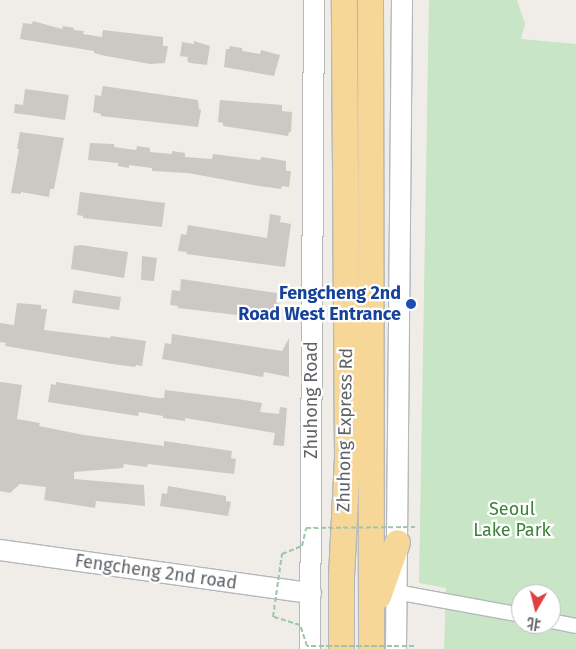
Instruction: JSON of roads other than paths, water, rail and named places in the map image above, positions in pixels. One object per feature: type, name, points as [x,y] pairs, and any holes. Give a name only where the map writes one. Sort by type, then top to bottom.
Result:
[{"type":"highway","name":"Zhuhong Express Rd","points":[[340,649],[341,576],[347,456],[344,0]]},
{"type":"highway","name":"Zhuhong Express Rd","points":[[370,0],[371,649]]},
{"type":"highway","points":[[371,615],[406,535]]},
{"type":"main road","name":"Zhuhong Road","points":[[310,649],[314,0]]},
{"type":"main road","points":[[402,0],[406,535],[396,592],[405,648]]},
{"type":"main road","points":[[0,537],[310,586]]},
{"type":"main road","name":"Fengcheng 2nd road","points":[[0,550],[310,586]]},
{"type":"street","points":[[396,592],[511,612]]},
{"type":"street","points":[[561,623],[576,626]]},
{"type":"place","name":"Fengcheng 2nd Road West Entrance","points":[[411,304]]},
{"type":"park label","name":"Seoul Lake Park","points":[[512,520]]}]
